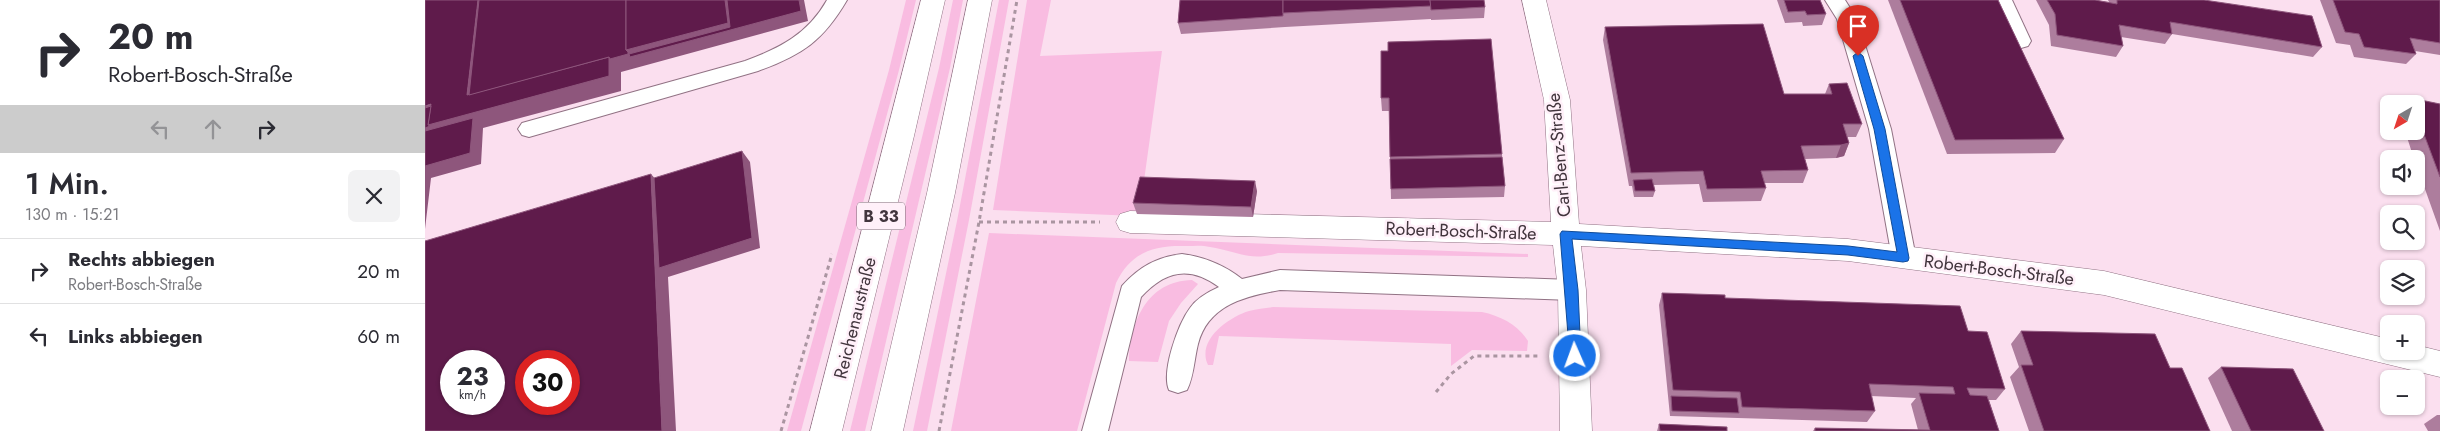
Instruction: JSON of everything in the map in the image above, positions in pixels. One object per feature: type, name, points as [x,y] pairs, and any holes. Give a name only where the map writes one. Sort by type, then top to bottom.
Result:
[{"type":"street","name":"Reichenaustraße","points":[[825,431],[899,146],[933,0]]},
{"type":"street","points":[[887,431],[941,193],[980,0]]},
{"type":"street","name":"Carl-Benz-Straße","points":[[1534,0],[1557,100],[1566,234],[1572,290],[1576,431]]},
{"type":"street","name":"Robert-Bosch-Straße","points":[[1130,222],[1566,234],[1848,250],[2104,284],[2440,364]]},
{"type":"lane","points":[[529,129],[742,68],[787,53],[807,41],[827,20],[837,0]]},
{"type":"lane","points":[[1835,0],[1847,19],[1880,129],[1903,258]]},
{"type":"lane","points":[[2002,0],[2021,41]]},
{"type":"lane","points":[[1095,431],[1116,342],[1130,293],[1138,282],[1155,269],[1168,264],[1193,264],[1222,274],[1238,289]]},
{"type":"lane","points":[[1178,382],[1192,326],[1199,315],[1220,298],[1238,289],[1280,280],[1572,290]]},
{"type":"path","points":[[939,431],[979,222],[1017,0]]},
{"type":"path","points":[[979,222],[1130,222]]},
{"type":"path","points":[[1436,392],[1451,374],[1473,356],[1575,356]]},
{"type":"shaded area","points":[[906,0],[916,0],[899,70],[801,431],[787,431],[889,70]]},
{"type":"shaded area","points":[[953,0],[963,0],[950,68],[865,431],[850,431],[939,68]]},
{"type":"shaded area","points":[[999,0],[1009,0],[969,220],[927,431],[913,431],[957,221]]},
{"type":"shaded area","points":[[1027,0],[1051,0],[1040,56],[1162,51],[1143,188],[1136,216],[993,210]]},
{"type":"shaded area","points":[[989,233],[1528,254],[1528,257],[1278,253],[1251,256],[1204,246],[1174,246],[1154,249],[1136,257],[1122,272],[1116,283],[1077,431],[951,431]]},
{"type":"shaded area","points":[[1192,280],[1198,284],[1181,303],[1169,321],[1158,362],[1129,361],[1133,332],[1144,306],[1163,288],[1176,282]]},
{"type":"shaded area","points":[[1273,307],[1482,312],[1496,316],[1519,330],[1528,341],[1527,351],[1472,350],[1451,366],[1451,344],[1219,336],[1213,365],[1208,365],[1205,356],[1207,347],[1216,331],[1232,318],[1241,314],[1252,310]]},
{"type":"building","points":[[425,0],[478,0],[467,95],[609,57],[609,76],[428,125],[431,104],[425,106]]},
{"type":"building","points":[[479,0],[626,0],[626,50],[628,54],[610,59],[609,57],[469,95]]},
{"type":"building","points":[[626,0],[725,0],[728,23],[626,50]]},
{"type":"building","points":[[727,0],[799,0],[801,11],[630,57],[629,54],[730,27]]},
{"type":"building","points":[[1180,0],[1283,0],[1283,16],[1178,23]]},
{"type":"building","points":[[1283,0],[1430,0],[1431,6],[1283,13]]},
{"type":"building","points":[[1430,0],[1484,0],[1485,7],[1431,10]]},
{"type":"building","points":[[1784,0],[1820,0],[1826,14],[1807,15],[1805,11],[1788,12]]},
{"type":"building","points":[[1900,0],[1998,0],[2064,139],[1955,140]]},
{"type":"building","points":[[2047,0],[2095,0],[2117,4],[2117,0],[2204,0],[2312,16],[2322,47],[2170,22],[2172,34],[2119,25],[2123,46],[2057,35],[2055,14]]},
{"type":"building","points":[[2333,0],[2440,0],[2440,43],[2410,38],[2416,54],[2364,47],[2359,34],[2345,32]]},
{"type":"building","points":[[1763,24],[1784,94],[1832,94],[1829,84],[1847,83],[1862,124],[1843,124],[1849,143],[1801,146],[1808,170],[1761,171],[1766,188],[1707,189],[1703,171],[1631,173],[1605,27]]},
{"type":"building","points":[[1491,39],[1502,154],[1390,157],[1389,98],[1381,98],[1381,51],[1388,51],[1388,42]]},
{"type":"building","points":[[2425,101],[2440,104],[2440,177],[2425,137]]},
{"type":"building","points":[[431,106],[428,125],[430,126],[425,128],[425,108]]},
{"type":"building","points":[[473,118],[470,153],[425,166],[425,131]]},
{"type":"building","points":[[742,151],[752,238],[659,268],[654,178]]},
{"type":"building","points":[[1502,157],[1505,186],[1391,189],[1390,159]]},
{"type":"building","points":[[651,174],[662,431],[425,431],[425,241]]},
{"type":"building","points":[[1140,177],[1255,181],[1251,207],[1133,203]]},
{"type":"building","points":[[1652,179],[1655,191],[1635,191],[1633,180]]},
{"type":"building","points":[[1662,293],[1725,295],[1725,298],[1960,306],[1968,331],[1987,332],[2005,389],[1967,388],[1970,395],[1987,396],[1999,431],[1815,431],[1815,428],[1930,430],[1919,393],[1955,394],[1953,387],[1869,384],[1875,411],[1742,407],[1740,392],[1673,390]]},
{"type":"building","points":[[2021,331],[2155,334],[2170,368],[2182,368],[2210,431],[2044,431],[2021,365],[2033,365]]},
{"type":"building","points":[[2221,367],[2293,369],[2324,431],[2251,431]]},
{"type":"building","points":[[1671,396],[1737,398],[1739,413],[1672,411]]},
{"type":"building","points":[[1659,424],[1727,427],[1727,431],[1660,431]]},
{"type":"route","points":[[1575,356],[1572,290],[1566,234],[1848,250],[1903,258],[1880,129],[1858,56]]}]
